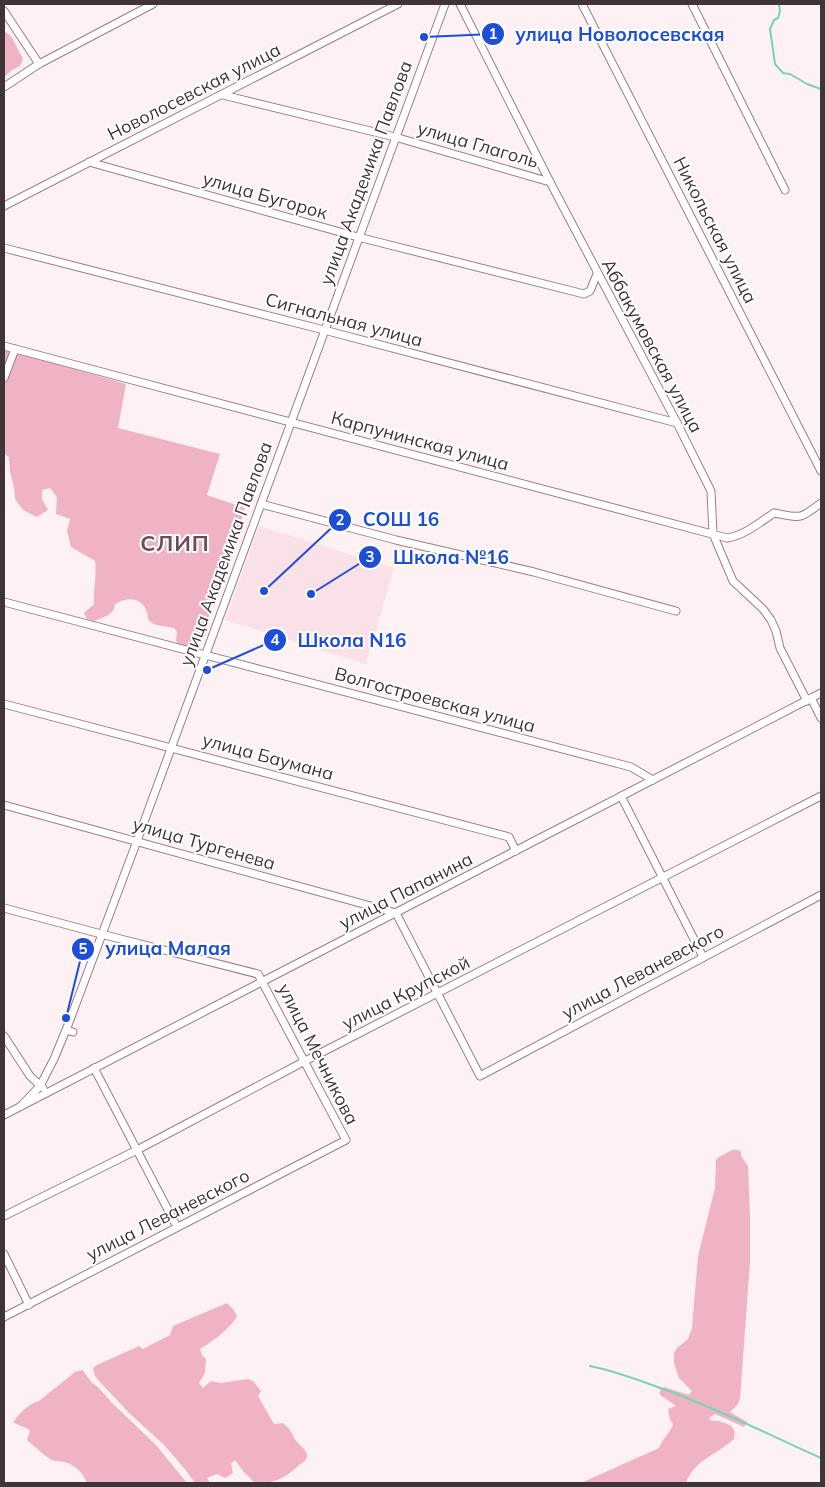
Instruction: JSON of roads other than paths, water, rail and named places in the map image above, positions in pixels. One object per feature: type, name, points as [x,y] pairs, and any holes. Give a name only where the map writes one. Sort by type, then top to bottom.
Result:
[{"type":"street","points":[[4,87],[39,64],[153,4]]},
{"type":"street","name":"Новолосевская улица","points":[[4,206],[398,4]]},
{"type":"street","name":"улица Академика Павлова","points":[[21,1106],[40,1086],[70,1031],[101,934],[137,841],[445,4]]},
{"type":"street","name":"Аббакумовская улица","points":[[460,4],[597,274],[677,423],[711,491],[713,534],[733,581],[763,609],[771,620],[780,648],[821,718]]},
{"type":"street","name":"Никольская улица","points":[[582,4],[821,471]]},
{"type":"street","points":[[692,4],[785,190]]},
{"type":"street","points":[[4,11],[39,64]]},
{"type":"street","name":"улица Глаголь","points":[[223,95],[395,137],[550,182]]},
{"type":"street","name":"улица Бугорок","points":[[89,162],[358,237],[584,294],[590,291],[597,274]]},
{"type":"street","name":"Сигнальная улица","points":[[4,248],[677,423]]},
{"type":"street","name":"Карпунинская улица","points":[[4,346],[727,538],[736,537],[747,532],[774,513],[798,517],[806,514],[821,503]]},
{"type":"street","points":[[4,378],[15,349]]},
{"type":"street","points":[[261,504],[396,540],[534,572],[676,611]]},
{"type":"street","name":"Волгостроевская улица","points":[[4,602],[631,766],[652,780]]},
{"type":"street","name":"улица Папанина","points":[[4,1115],[821,692]]},
{"type":"street","name":"улица Баумана","points":[[4,704],[509,837],[516,850]]},
{"type":"street","points":[[621,796],[702,957]]},
{"type":"street","name":"улица Крупской","points":[[4,1216],[137,1150],[305,1061],[821,796]]},
{"type":"street","name":"улица Тургенева","points":[[4,805],[396,913]]},
{"type":"street","name":"улица Леваневского","points":[[437,993],[480,1076],[821,895]]},
{"type":"street","points":[[4,908],[258,974],[263,981]]},
{"type":"street","points":[[396,913],[437,993]]},
{"type":"street","name":"улица Мечникова","points":[[263,981],[346,1140]]},
{"type":"street","points":[[4,1036],[30,1076],[47,1092]]},
{"type":"street","points":[[94,1068],[177,1227]]},
{"type":"street","name":"улица Леваневского","points":[[4,1317],[346,1140]]},
{"type":"street","points":[[4,1254],[29,1304]]},
{"type":"waterway","points":[[779,4],[778,18],[774,20],[770,29],[775,64],[783,73],[790,74],[807,84],[821,89]]},
{"type":"waterway","points":[[590,1366],[609,1370],[683,1396],[821,1458]]},
{"type":"place","name":"улица Новолосевская","points":[[424,37]]},
{"type":"place","name":"СОШ 16","points":[[264,591]]},
{"type":"place","name":"Школа №16","points":[[311,594]]},
{"type":"place","name":"Школа N16","points":[[207,670]]},
{"type":"place","name":"улица Малая","points":[[66,1018]]},
{"type":"district","name":"СЛИП","points":[[175,543]]}]
